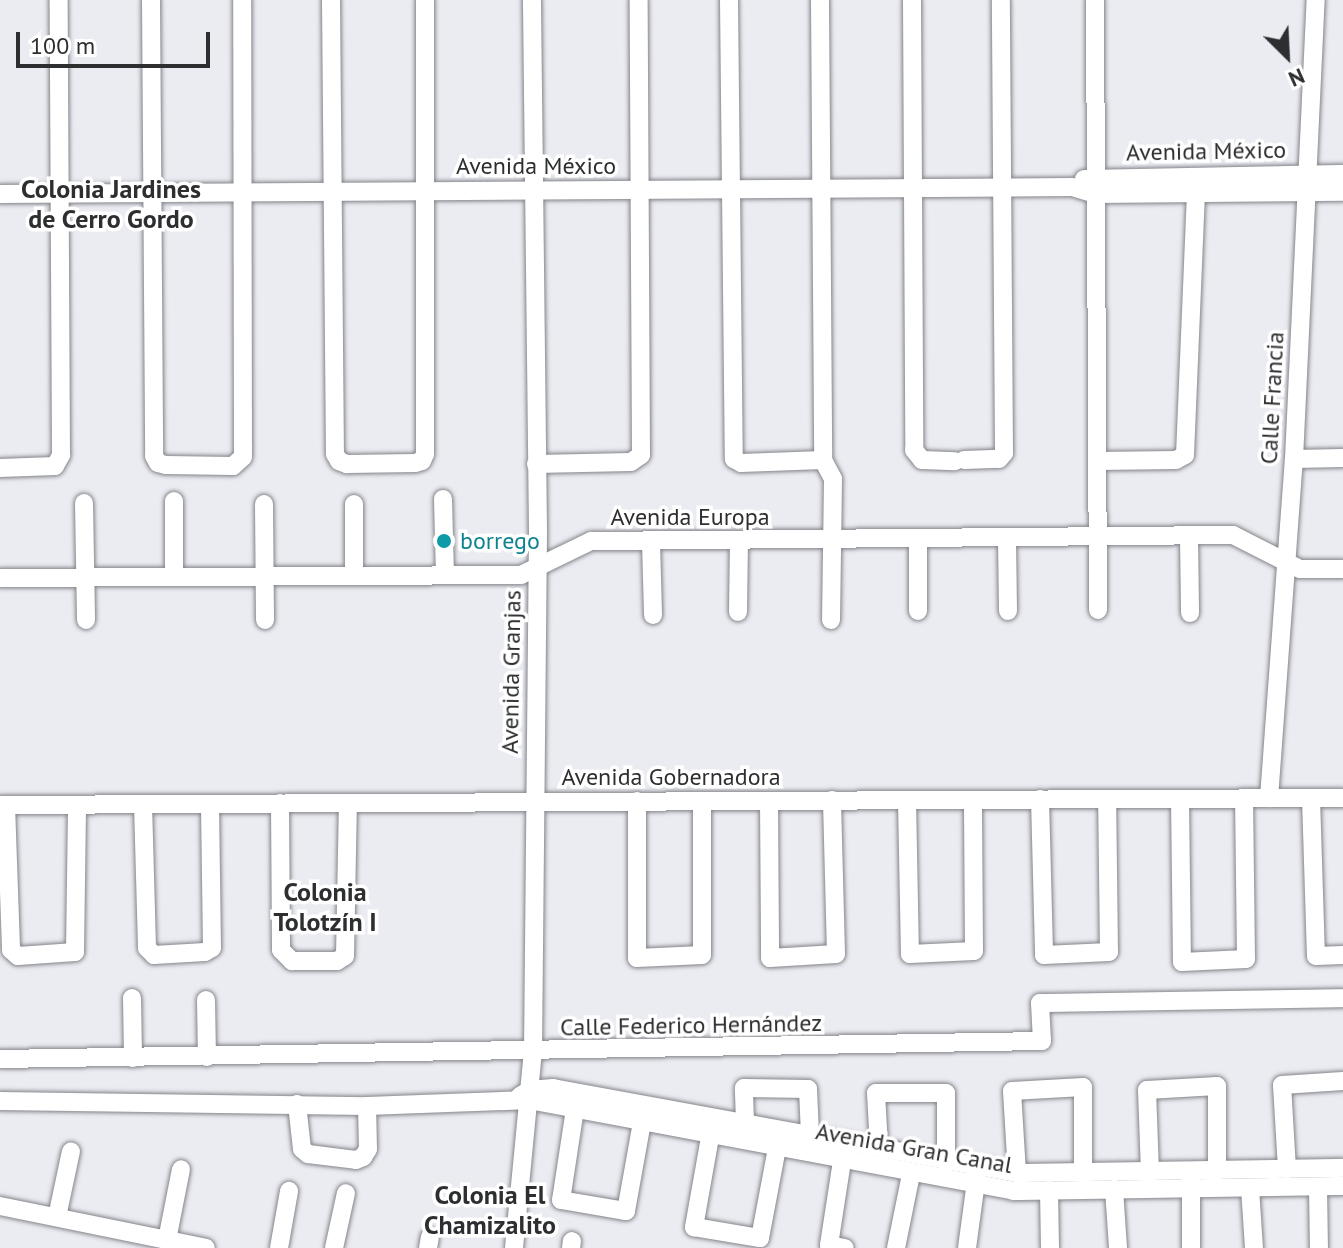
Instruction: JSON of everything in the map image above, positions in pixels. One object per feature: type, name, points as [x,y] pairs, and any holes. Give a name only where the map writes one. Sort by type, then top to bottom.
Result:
[{"type":"street","points":[[0,468],[55,466],[61,460],[59,0]]},
{"type":"street","points":[[151,0],[154,456],[158,463],[233,466],[243,460],[242,0]]},
{"type":"street","points":[[331,0],[335,454],[339,461],[415,463],[424,458],[425,0]]},
{"type":"street","name":"Avenida Granjas","points":[[514,1248],[523,1097],[533,1052],[537,570],[532,0]]},
{"type":"street","points":[[536,464],[631,462],[640,457],[643,319],[639,0]]},
{"type":"street","points":[[729,0],[736,461],[823,460]]},
{"type":"street","points":[[820,0],[823,460],[833,479],[831,620]]},
{"type":"street","points":[[912,0],[914,450],[918,457],[960,461],[1002,458],[1001,0]]},
{"type":"street","points":[[1095,0],[1098,610]]},
{"type":"street","name":"Calle Francia","points":[[1269,798],[1294,459],[1316,0]]},
{"type":"street","name":"Avenida México","points":[[1095,185],[1196,193],[1306,183],[1343,174]]},
{"type":"street","name":"Avenida México","points":[[0,194],[1003,189],[1306,183],[1343,192]]},
{"type":"street","points":[[1097,461],[1176,460],[1185,455],[1196,193]]},
{"type":"street","points":[[1294,459],[1343,458]]},
{"type":"street","points":[[443,499],[445,575]]},
{"type":"street","points":[[174,501],[174,575]]},
{"type":"street","points":[[84,503],[86,620]]},
{"type":"street","points":[[264,504],[265,620]]},
{"type":"street","points":[[354,504],[354,575]]},
{"type":"street","name":"Avenida Europa","points":[[0,578],[521,575],[537,570],[585,542],[1237,536],[1304,570],[1343,569]]},
{"type":"street","points":[[1189,537],[1190,613]]},
{"type":"street","points":[[918,539],[918,611]]},
{"type":"street","points":[[1007,539],[1008,611]]},
{"type":"street","points":[[738,612],[739,540]]},
{"type":"street","points":[[651,542],[653,615]]},
{"type":"street","points":[[1180,799],[1182,962],[1246,959],[1244,798]]},
{"type":"street","points":[[1311,798],[1316,956],[1343,955]]},
{"type":"street","name":"Avenida Gobernadora","points":[[3,805],[1343,798]]},
{"type":"street","points":[[1040,799],[1044,955],[1109,952],[1107,799]]},
{"type":"street","points":[[769,801],[770,958],[836,954],[832,800]]},
{"type":"street","points":[[907,800],[910,954],[974,951],[973,800]]},
{"type":"street","points":[[637,801],[637,958],[702,955],[702,801]]},
{"type":"street","points":[[280,803],[281,950],[284,957],[292,961],[337,961],[346,953],[348,803]]},
{"type":"street","points":[[143,804],[147,948],[154,955],[205,952],[212,948],[210,804]]},
{"type":"street","points":[[3,805],[11,950],[18,956],[75,952],[77,805]]},
{"type":"street","points":[[132,998],[133,1058]]},
{"type":"street","name":"Calle Federico Hernández","points":[[0,1059],[1042,1041],[1040,1003],[1343,998]]},
{"type":"street","points":[[206,1000],[207,1057]]},
{"type":"street","points":[[1287,1169],[1282,1085],[1343,1081]]},
{"type":"street","points":[[1150,1172],[1147,1090],[1217,1086],[1217,1171]]},
{"type":"street","points":[[1017,1173],[1012,1091],[1083,1087],[1083,1173]]},
{"type":"street","name":"Avenida Gran Canal","points":[[523,1097],[553,1088],[712,1126],[777,1148],[911,1174],[976,1177],[1049,1190],[1114,1189],[1191,1180],[1217,1171],[1343,1168]]},
{"type":"street","points":[[745,1122],[744,1088],[808,1089],[810,1134]]},
{"type":"street","points":[[879,1147],[876,1093],[946,1093],[946,1162]]},
{"type":"street","points":[[0,1101],[367,1106],[523,1097]]},
{"type":"street","name":"Avenida Gran Canal","points":[[523,1097],[642,1122],[712,1126],[745,1122],[946,1162],[976,1177],[1017,1173],[1150,1172],[1250,1188],[1343,1186]]},
{"type":"street","points":[[297,1104],[302,1149],[308,1154],[356,1160],[363,1157],[368,1149],[367,1106]]},
{"type":"street","points":[[575,1109],[561,1200],[626,1211],[642,1122]]},
{"type":"street","points":[[712,1126],[694,1227],[760,1238],[777,1148]]},
{"type":"street","points":[[57,1217],[71,1151]]},
{"type":"street","points":[[842,1161],[829,1245],[845,1248]]},
{"type":"street","points":[[167,1240],[181,1169]]},
{"type":"street","points":[[896,1248],[911,1174]]},
{"type":"street","points":[[967,1248],[976,1177]]},
{"type":"street","points":[[1191,1180],[1191,1248]]},
{"type":"street","points":[[1318,1187],[1319,1248]]},
{"type":"street","points":[[1250,1188],[1254,1248]]},
{"type":"street","points":[[1114,1189],[1118,1248]]},
{"type":"street","points":[[1049,1190],[1050,1248]]},
{"type":"street","points":[[279,1248],[289,1191]]},
{"type":"street","points":[[334,1248],[346,1193]]},
{"type":"street","points":[[0,1206],[206,1248]]},
{"type":"place","name":"borrego","points":[[444,541]]},
{"type":"district","name":"Colonia Jardines de Cerro Gordo","points":[[111,204]]},
{"type":"district","name":"Colonia Tolotzín I","points":[[325,907]]},
{"type":"district","name":"Colonia El Chamizalito","points":[[490,1210]]}]
